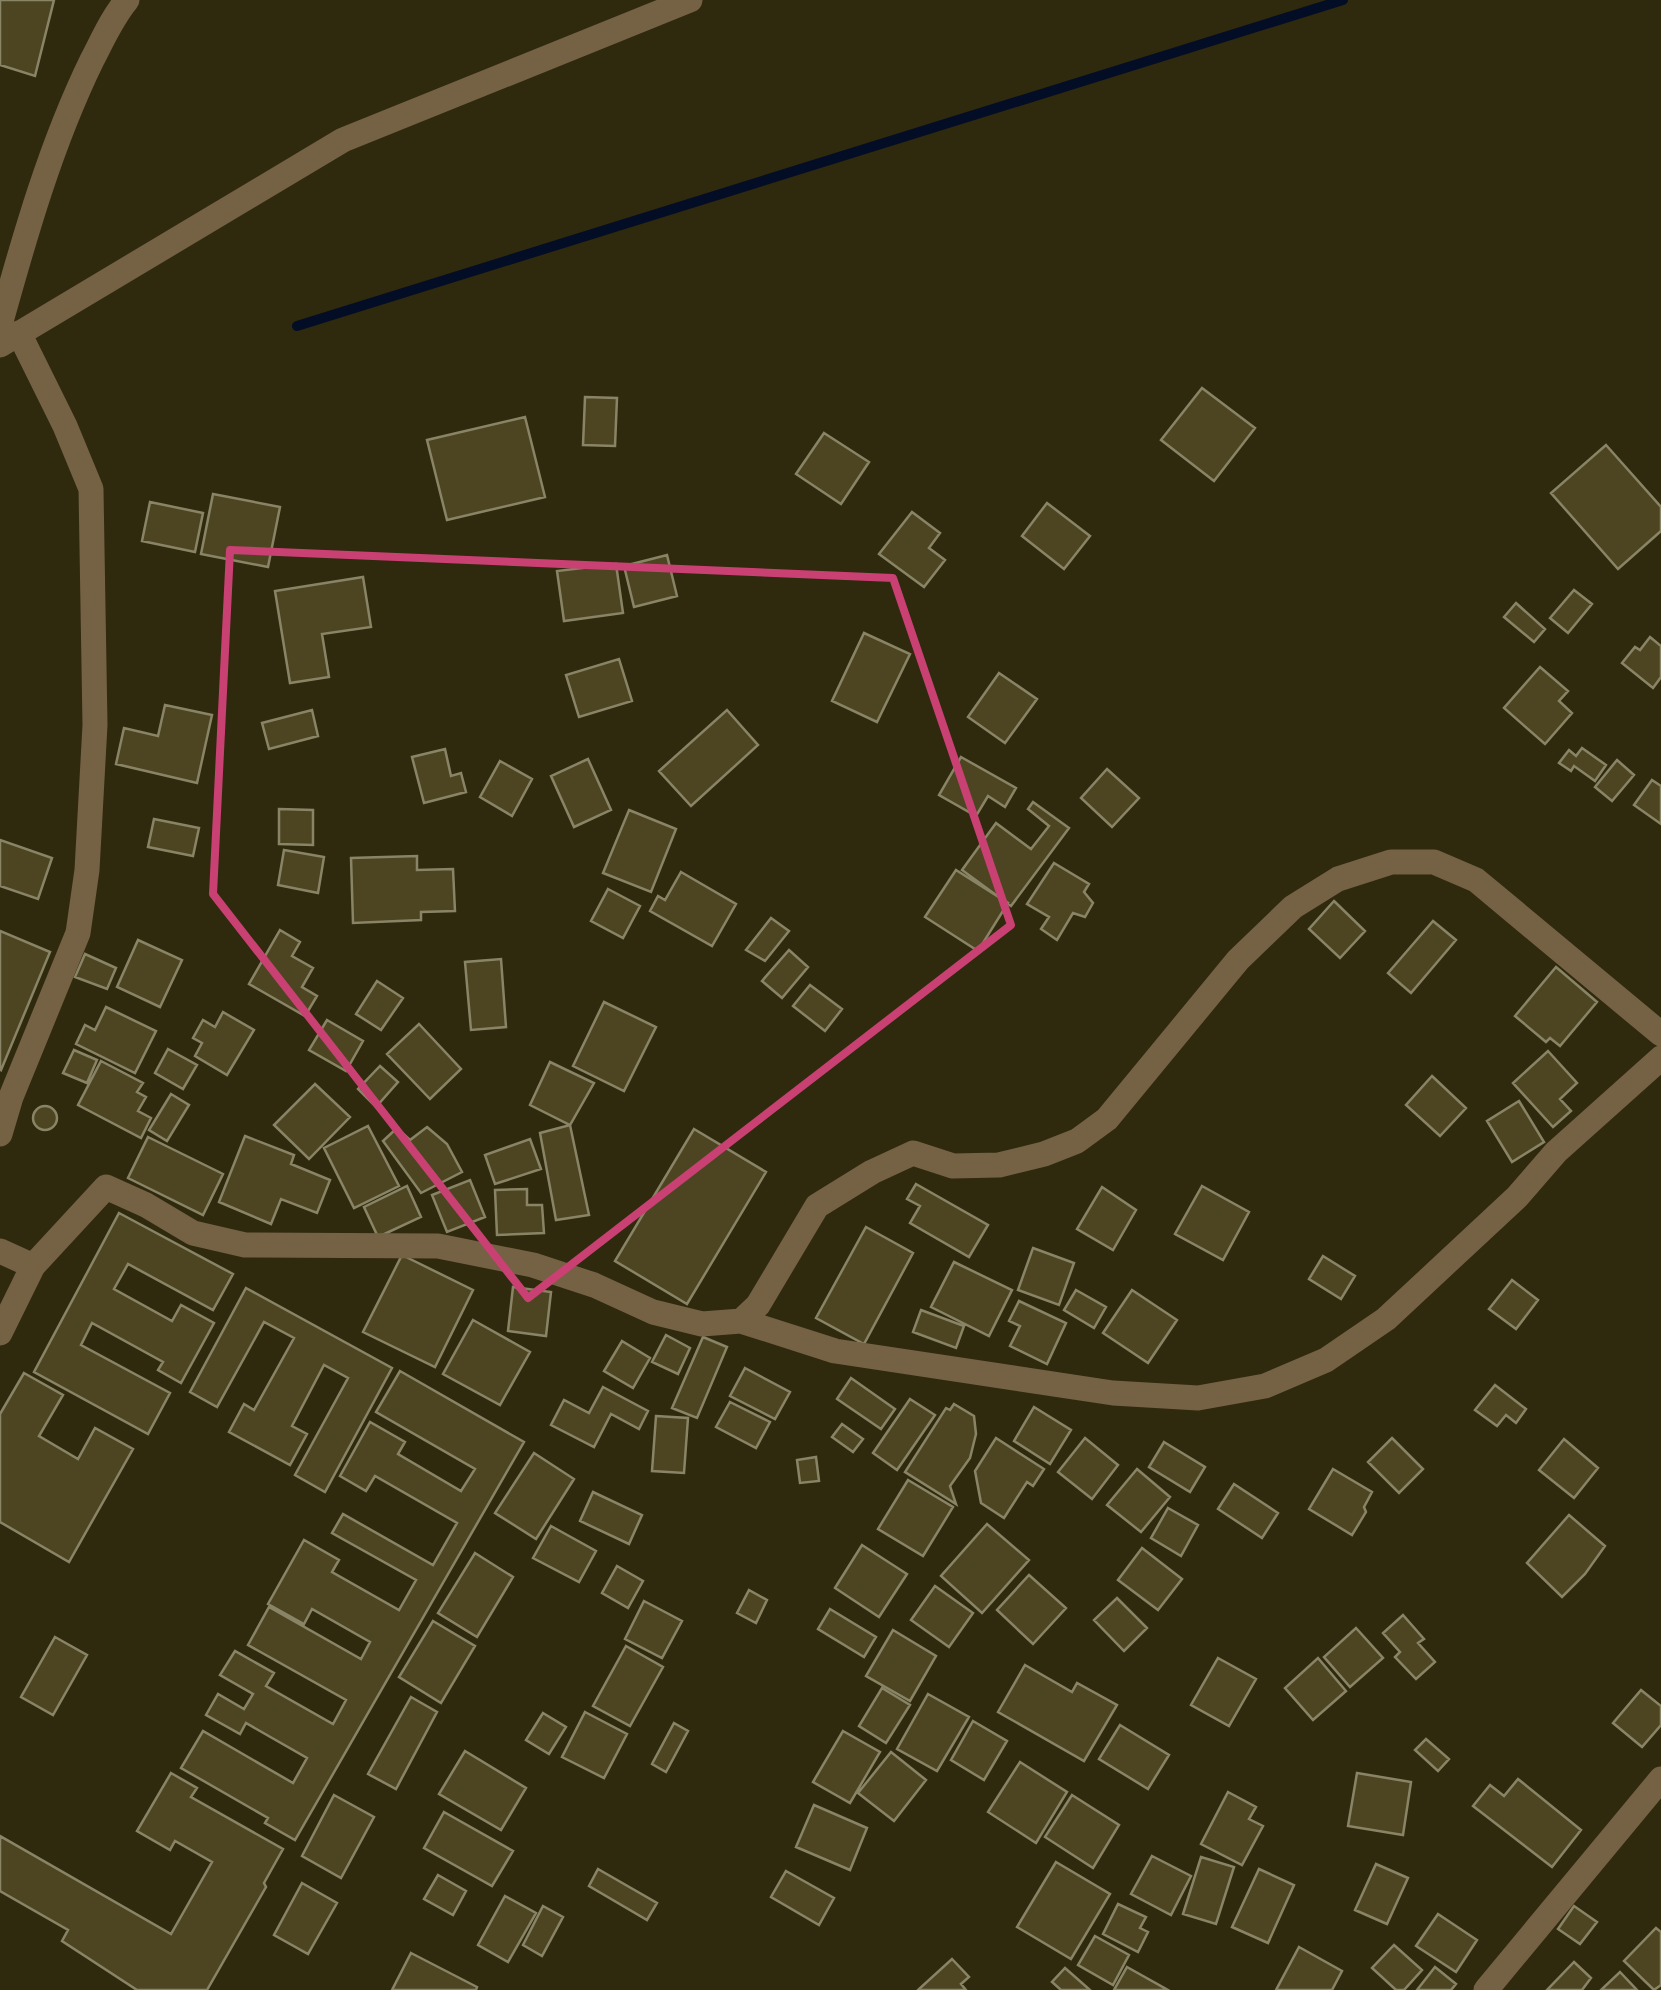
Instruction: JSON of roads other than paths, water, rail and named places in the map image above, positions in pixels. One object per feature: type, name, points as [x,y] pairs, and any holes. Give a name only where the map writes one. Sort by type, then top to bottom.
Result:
[{"type":"street","points":[[0,1134],[11,1097],[78,933],[87,870],[95,724],[91,489],[65,426],[6,334],[36,203],[80,86],[116,13],[128,0]]},
{"type":"street","points":[[6,334],[343,140],[674,3]]},
{"type":"street","points":[[740,1321],[758,1305],[817,1206],[872,1172],[914,1153],[953,1166],[999,1166],[1076,1141],[1107,1119],[1238,960],[1293,908],[1338,879],[1391,862],[1434,862],[1476,880],[1661,1034]]},
{"type":"street","points":[[0,1333],[34,1266],[106,1188],[146,1205],[193,1233],[246,1245],[438,1246],[533,1265],[670,1316],[702,1324],[740,1321],[835,1351],[1113,1392],[1198,1398],[1265,1386],[1326,1360],[1386,1320],[1517,1198],[1556,1152],[1661,1058]]},
{"type":"street","points":[[0,1251],[34,1266]]},
{"type":"street","points":[[1486,1990],[1661,1779]]},
{"type":"waterway","points":[[297,326],[1343,0]]}]
